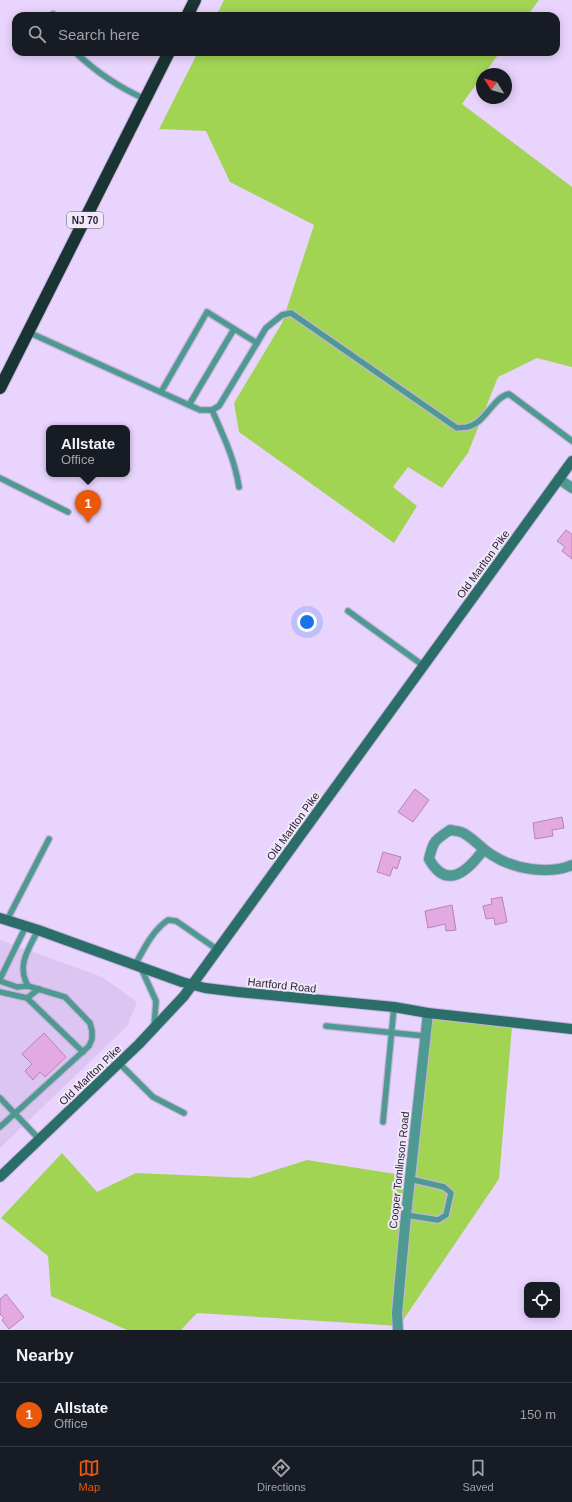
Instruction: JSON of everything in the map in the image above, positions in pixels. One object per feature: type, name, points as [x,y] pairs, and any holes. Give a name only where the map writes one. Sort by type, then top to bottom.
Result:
[{"type":"highway","points":[[189,12],[195,0]]},
{"type":"highway","name":"NJ 70","points":[[0,388],[167,56]]},
{"type":"street","name":"Old Marlton Pike","points":[[0,1177],[40,1140],[154,1028],[192,985],[572,461]]},
{"type":"street","points":[[559,479],[572,488]]},
{"type":"street","points":[[484,849],[474,864],[464,872],[455,876],[441,874],[434,868],[429,859],[432,845],[438,838],[450,830],[464,833],[484,849],[504,862],[541,870],[555,869],[572,865]]},
{"type":"street","name":"Hartford Road","points":[[3,919],[192,985],[238,992],[394,1008],[572,1029]]},
{"type":"street","name":"Cooper Tomlinson Road","points":[[398,1330],[397,1313],[406,1215],[428,1013]]},
{"type":"lane","points":[[79,56],[89,65],[121,88],[145,100]]},
{"type":"lane","points":[[161,392],[208,312],[257,343]]},
{"type":"lane","points":[[28,332],[200,410],[212,410],[220,406],[266,328],[282,315],[291,313],[457,428],[468,427],[480,420],[498,401],[505,395],[509,394],[572,441]]},
{"type":"lane","points":[[189,405],[234,329]]},
{"type":"lane","points":[[212,410],[229,448],[237,472],[239,487]]},
{"type":"lane","points":[[0,478],[68,512]]},
{"type":"lane","points":[[348,611],[424,666]]},
{"type":"lane","points":[[3,919],[49,839]]},
{"type":"lane","points":[[154,1028],[156,1002],[138,966],[146,944],[155,932],[168,920],[176,922],[218,950]]},
{"type":"lane","points":[[0,1127],[83,1052],[89,1046],[92,1039],[90,1023],[65,997],[28,986],[17,987],[0,980],[26,926]]},
{"type":"lane","points":[[28,986],[24,979],[23,964],[38,930]]},
{"type":"lane","points":[[27,998],[39,989]]},
{"type":"lane","points":[[0,992],[27,998],[83,1052]]},
{"type":"lane","points":[[383,1122],[394,1008]]},
{"type":"lane","points":[[326,1026],[425,1036]]},
{"type":"lane","points":[[119,1063],[153,1097],[184,1113]]},
{"type":"lane","points":[[0,1098],[40,1140]]},
{"type":"lane","points":[[406,1215],[438,1220],[446,1215],[450,1194],[444,1187],[410,1179]]},
{"type":"shaded area","points":[[0,940],[102,977],[137,1002],[127,1026],[0,1148]]},
{"type":"green space","points":[[224,0],[539,0],[530,12],[218,12]]},
{"type":"green space","points":[[196,56],[497,56],[488,68],[476,68],[476,84],[462,104],[572,187],[572,367],[537,358],[498,377],[468,453],[442,488],[408,467],[393,487],[417,506],[394,543],[239,432],[234,403],[282,323],[314,225],[230,182],[206,131],[159,129]]},
{"type":"green space","points":[[433,1017],[512,1027],[499,1179],[399,1326],[197,1313],[181,1330],[127,1330],[51,1296],[48,1256],[1,1218],[62,1153],[97,1192],[136,1173],[250,1178],[307,1160],[408,1176]]},
{"type":"building","points":[[566,530],[572,534],[572,559],[562,551],[565,547],[557,541]]},
{"type":"building","points":[[415,789],[429,800],[413,822],[398,812]]},
{"type":"building","points":[[562,817],[564,828],[552,830],[553,836],[535,839],[533,823]]},
{"type":"building","points":[[383,852],[401,857],[397,869],[393,867],[390,876],[377,872]]},
{"type":"building","points":[[502,897],[507,922],[495,925],[494,918],[486,919],[483,906],[492,904],[491,899]]},
{"type":"building","points":[[452,905],[456,930],[446,931],[445,924],[428,928],[425,911]]},
{"type":"building","points":[[44,1033],[66,1057],[45,1077],[40,1072],[33,1080],[25,1071],[32,1064],[22,1054]]},
{"type":"building","points":[[6,1294],[24,1317],[9,1329],[2,1320],[4,1318],[0,1314],[0,1299]]},
{"type":"place","name":"Allstate","points":[[88,523]]}]
